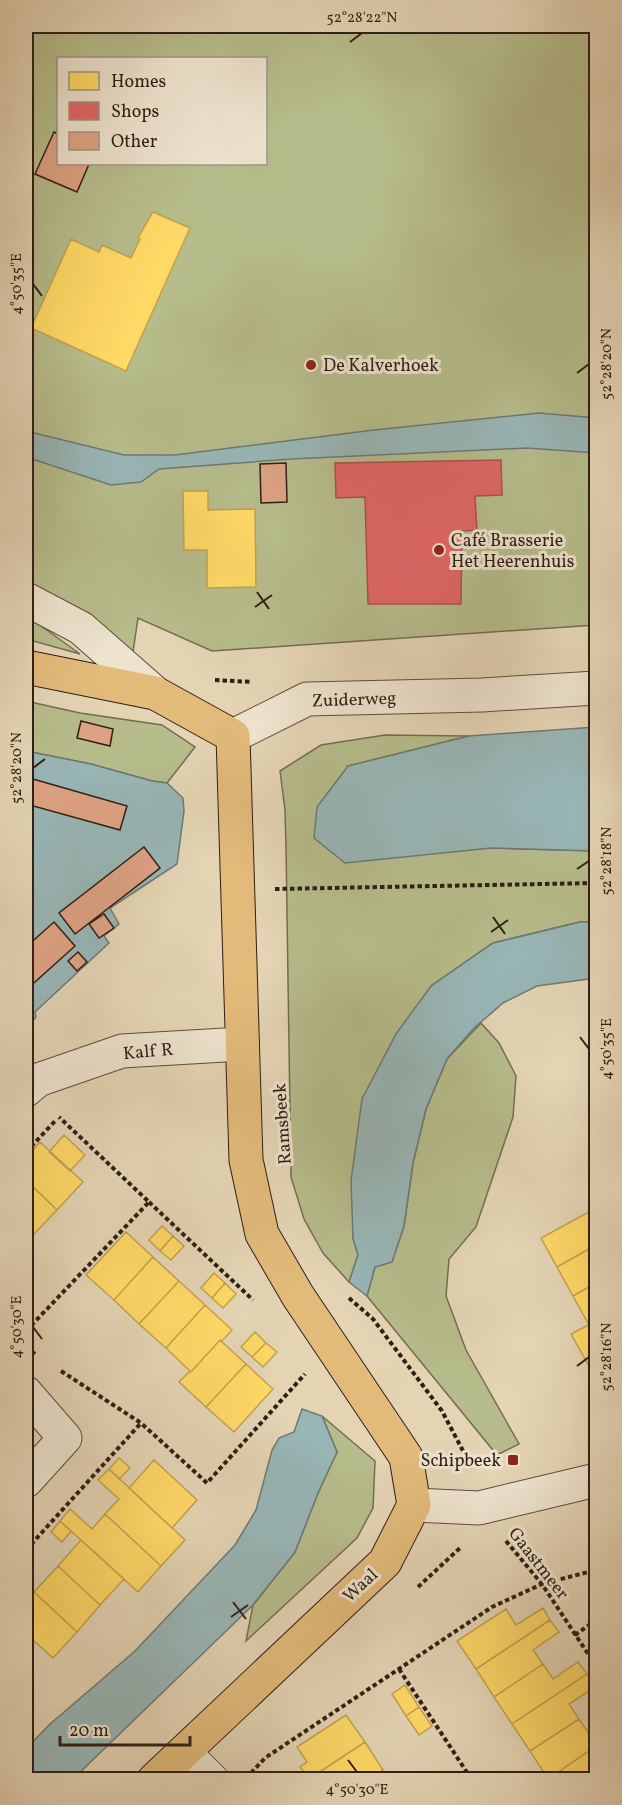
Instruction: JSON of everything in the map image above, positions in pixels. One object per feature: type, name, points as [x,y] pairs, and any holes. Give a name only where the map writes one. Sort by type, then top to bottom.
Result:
[{"type":"main road","points":[[26,668],[154,693],[233,736]]},
{"type":"main road","name":"Ramsbeek","points":[[233,736],[246,1160],[262,1234],[298,1296],[406,1457],[414,1505]]},
{"type":"main road","name":"Waal","points":[[154,1779],[385,1562],[414,1505]]},
{"type":"street","points":[[26,599],[81,628],[154,693]]},
{"type":"street","name":"Zuiderweg","points":[[233,736],[307,699],[482,695],[597,688]]},
{"type":"street","name":"Kalf R","points":[[26,1090],[38,1080],[122,1052],[242,1044]]},
{"type":"street","points":[[26,1393],[65,1438],[26,1481]]},
{"type":"street","points":[[414,1505],[479,1508],[597,1480]]},
{"type":"street","points":[[184,1752],[213,1779]]},
{"type":"path","points":[[213,680],[247,680],[307,699]]},
{"type":"path","points":[[275,900],[274,889],[597,883]]},
{"type":"path","points":[[59,1117],[258,1305]]},
{"type":"path","points":[[26,1331],[148,1202]]},
{"type":"path","points":[[342,1291],[373,1319],[442,1411],[474,1472],[479,1508]]},
{"type":"path","points":[[26,1347],[45,1360]]},
{"type":"path","points":[[54,1366],[141,1423],[207,1483],[309,1370]]},
{"type":"path","points":[[26,1550],[141,1423]]},
{"type":"path","name":"Gaastmeer","points":[[479,1508],[542,1584],[597,1666]]},
{"type":"path","points":[[245,1779],[265,1758],[492,1607],[542,1584],[597,1570]]},
{"type":"path","points":[[575,1635],[597,1620]]},
{"type":"path","points":[[399,1669],[472,1779]]},
{"type":"green space","name":"De Kalverhoek","points":[[26,26],[596,26],[596,625],[212,651],[138,618],[133,652],[26,587]]},
{"type":"green space","points":[[26,615],[80,654],[26,639]]},
{"type":"green space","points":[[26,701],[80,713],[162,725],[195,747],[167,783],[26,751]]},
{"type":"green space","points":[[385,735],[469,736],[348,766],[491,848],[596,851],[596,922],[580,922],[493,943],[431,986],[353,1213],[353,1238],[358,1255],[349,1282],[323,1253],[304,1219],[291,1177],[285,810],[280,771],[321,745]]},
{"type":"green space","points":[[481,1023],[499,1043],[516,1076],[513,1117],[476,1227],[449,1259],[446,1296],[466,1350],[519,1444],[497,1455],[367,1296],[375,1267],[392,1262],[404,1226],[413,1163],[426,1109],[447,1059]]},
{"type":"green space","points":[[322,1416],[375,1461],[373,1508],[357,1538],[246,1641],[253,1605],[295,1552],[337,1452]]},
{"type":"water","points":[[539,413],[596,418],[596,453],[527,448],[292,459],[159,469],[141,482],[111,485],[26,457],[26,431],[124,455],[175,455],[374,430]]},
{"type":"water","points":[[596,727],[596,851],[491,848],[345,863],[314,838],[317,807],[348,766],[469,736]]},
{"type":"water","points":[[26,751],[167,783],[183,798],[184,811],[177,864],[110,908],[119,924],[104,936],[109,943],[35,1012],[36,1017],[26,1028]]},
{"type":"water","points":[[580,922],[596,922],[596,978],[537,986],[503,1003],[473,1029],[447,1059],[426,1109],[413,1163],[404,1226],[392,1262],[375,1267],[367,1296],[349,1282],[358,1255],[353,1238],[351,1181],[362,1099],[396,1034],[431,986],[493,943]]},
{"type":"water","points":[[302,1409],[322,1416],[337,1452],[295,1552],[253,1605],[73,1779],[26,1779],[26,1749],[49,1725],[135,1651],[235,1545],[256,1510],[272,1450],[279,1438],[294,1432]]},
{"type":"building: Homes","points":[[153,212],[190,228],[126,371],[31,328],[71,239],[99,252],[102,245],[131,258],[140,239],[138,238]]},
{"type":"building: Homes","points":[[183,491],[208,491],[208,510],[255,509],[256,587],[207,588],[207,550],[184,550]]},
{"type":"building: Homes","points":[[64,1135],[85,1155],[70,1171],[49,1152]]},
{"type":"building: Homes","points":[[40,1142],[83,1182],[57,1210],[26,1180],[26,1158]]},
{"type":"building: Homes","points":[[26,1180],[57,1210],[33,1235],[26,1228]]},
{"type":"building: Homes","points":[[596,1208],[596,1245],[557,1267],[541,1238]]},
{"type":"building: Homes","points":[[162,1226],[173,1236],[160,1251],[149,1240]]},
{"type":"building: Homes","points":[[126,1232],[153,1257],[114,1300],[86,1275]]},
{"type":"building: Homes","points":[[173,1236],[184,1246],[171,1260],[160,1251]]},
{"type":"building: Homes","points":[[596,1245],[596,1283],[573,1296],[557,1267]]},
{"type":"building: Homes","points":[[153,1257],[179,1281],[139,1324],[114,1300]]},
{"type":"building: Homes","points":[[214,1273],[225,1283],[212,1298],[201,1288]]},
{"type":"building: Homes","points":[[179,1281],[205,1305],[166,1348],[139,1324]]},
{"type":"building: Homes","points":[[225,1283],[236,1294],[223,1308],[212,1298]]},
{"type":"building: Homes","points":[[596,1283],[596,1321],[589,1325],[573,1296]]},
{"type":"building: Homes","points":[[205,1305],[232,1330],[191,1372],[166,1348]]},
{"type":"building: Homes","points":[[596,1321],[596,1359],[588,1364],[571,1334]]},
{"type":"building: Homes","points":[[255,1332],[266,1343],[252,1357],[241,1347]]},
{"type":"building: Homes","points":[[220,1340],[246,1364],[206,1407],[179,1382]]},
{"type":"building: Homes","points":[[266,1343],[277,1352],[263,1367],[252,1357]]},
{"type":"building: Homes","points":[[246,1364],[273,1389],[234,1432],[206,1407]]},
{"type":"building: Homes","points":[[119,1458],[130,1468],[119,1479],[109,1469]]},
{"type":"building: Homes","points":[[154,1460],[197,1500],[172,1528],[129,1488]]},
{"type":"building: Homes","points":[[109,1469],[185,1540],[161,1566],[105,1514],[119,1499],[98,1480]]},
{"type":"building: Homes","points":[[70,1509],[92,1529],[105,1514],[161,1566],[138,1592],[60,1521]]},
{"type":"building: Homes","points":[[60,1521],[71,1531],[62,1542],[51,1532]]},
{"type":"building: Homes","points":[[81,1540],[124,1579],[100,1605],[58,1566]]},
{"type":"building: Homes","points":[[58,1566],[100,1605],[77,1632],[34,1592]]},
{"type":"building: Homes","points":[[34,1592],[77,1632],[53,1658],[26,1634],[26,1601]]},
{"type":"building: Homes","points":[[543,1608],[550,1620],[476,1669],[457,1641],[506,1609],[516,1625]]},
{"type":"building: Homes","points":[[550,1620],[559,1632],[533,1650],[543,1664],[494,1697],[476,1669]]},
{"type":"building: Homes","points":[[578,1662],[587,1674],[512,1724],[494,1697],[543,1664],[553,1679]]},
{"type":"building: Homes","points":[[587,1674],[595,1687],[569,1704],[579,1719],[530,1751],[512,1724]]},
{"type":"building: Homes","points":[[405,1685],[419,1707],[406,1716],[392,1694]]},
{"type":"building: Homes","points":[[419,1707],[432,1726],[419,1735],[406,1716]]},
{"type":"building: Homes","points":[[346,1715],[365,1742],[309,1779],[300,1767],[307,1762],[297,1747]]},
{"type":"building: Homes","points":[[579,1719],[589,1734],[596,1729],[596,1746],[548,1779],[530,1751]]},
{"type":"building: Homes","points":[[365,1742],[383,1770],[368,1780],[309,1779]]},
{"type":"building: Homes","points":[[596,1746],[596,1780],[548,1779]]},
{"type":"building: Homes","points":[[383,1770],[389,1780],[368,1780]]},
{"type":"building: Shops","points":[[501,460],[502,495],[475,496],[477,530],[462,531],[461,604],[368,604],[365,497],[336,498],[335,463]]},
{"type":"building: Other","points":[[54,132],[57,134],[57,165],[89,165],[77,192],[35,174]]},
{"type":"building: Other","points":[[286,463],[287,502],[261,503],[260,464]]},
{"type":"building: Other","points":[[81,721],[113,729],[110,746],[77,738]]},
{"type":"building: Other","points":[[26,777],[127,806],[120,830],[26,804]]},
{"type":"building: Other","points":[[144,847],[160,868],[75,934],[59,913]]},
{"type":"building: Other","points":[[104,914],[114,928],[99,938],[89,924]]},
{"type":"building: Other","points":[[54,922],[75,946],[26,990],[26,947]]},
{"type":"building: Other","points":[[78,952],[87,962],[77,971],[68,961]]},
{"type":"place","name":"De Kalverhoek","points":[[311,365]]},
{"type":"place","name":"Café Brasserie Het Heerenhuis","points":[[439,550]]},
{"type":"place","name":"Schipbeek","points":[[513,1460]]}]
